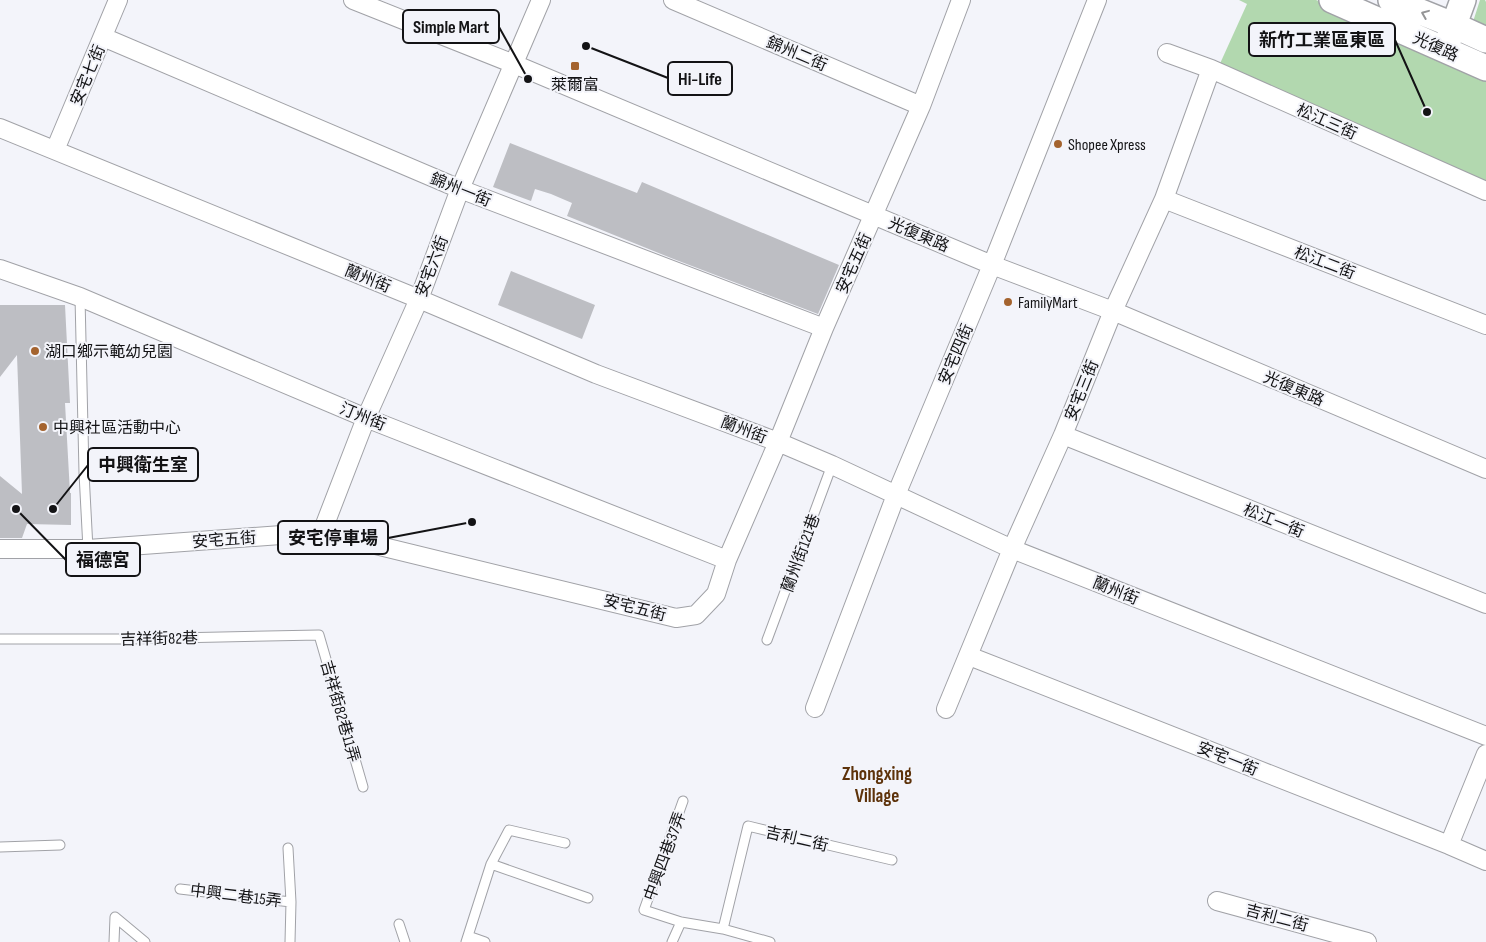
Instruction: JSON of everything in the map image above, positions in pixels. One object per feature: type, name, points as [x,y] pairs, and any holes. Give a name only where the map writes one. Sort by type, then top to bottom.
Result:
[{"type":"street","name":"安宅七街","points":[[55,150],[118,0]]},
{"type":"street","name":"光復東路","points":[[352,0],[514,64],[992,265],[1113,311],[1486,469]]},
{"type":"street","name":"安宅六街","points":[[322,532],[366,418],[419,299],[460,189],[541,0]]},
{"type":"street","name":"錦州二街","points":[[673,0],[921,106]]},
{"type":"street","name":"安宅五街","points":[[0,550],[88,549],[322,532],[676,618],[696,615],[716,594],[727,560],[778,442],[824,328],[921,106],[961,0]]},
{"type":"street","name":"安宅四街","points":[[815,708],[896,495],[992,265],[1097,0]]},
{"type":"street","name":"光復路","points":[[1332,0],[1486,68]]},
{"type":"street","name":"光復路","points":[[1390,0],[1486,40]]},
{"type":"street","points":[[1444,50],[1463,0]]},
{"type":"street","name":"錦州一街","points":[[103,37],[460,189],[824,328]]},
{"type":"street","name":"松江三街","points":[[1168,53],[1211,70],[1486,191]]},
{"type":"street","name":"安宅三街","points":[[946,709],[1012,549],[1063,435],[1113,311],[1164,199],[1211,70]]},
{"type":"street","name":"蘭州街","points":[[0,128],[419,299],[596,374],[778,442],[832,465],[1012,549],[1486,736]]},
{"type":"street","name":"松江二街","points":[[1164,199],[1486,325]]},
{"type":"street","name":"汀州街","points":[[0,269],[80,297],[366,418],[727,560]]},
{"type":"street","name":"松江一街","points":[[1063,435],[1486,604]]},
{"type":"street","name":"安宅一街","points":[[969,656],[1486,861]]},
{"type":"street","points":[[1449,845],[1486,754]]},
{"type":"street","name":"吉利二街","points":[[1217,901],[1367,942]]},
{"type":"lane","points":[[80,297],[84,473],[88,549]]},
{"type":"lane","name":"蘭州街121巷","points":[[767,640],[832,465]]},
{"type":"lane","name":"吉祥街82巷","points":[[0,639],[128,639],[318,634]]},
{"type":"lane","name":"吉祥街82巷11弄","points":[[318,634],[363,786]]},
{"type":"lane","name":"中興四巷37弄","points":[[681,922],[644,910],[684,801]]},
{"type":"lane","name":"吉利二街","points":[[723,929],[748,826],[892,860]]},
{"type":"lane","points":[[485,942],[467,939],[491,864],[509,830],[564,843]]},
{"type":"lane","points":[[0,846],[60,845]]},
{"type":"lane","points":[[288,848],[291,902],[290,942]]},
{"type":"lane","points":[[491,864],[588,898]]},
{"type":"lane","name":"中興二巷15弄","points":[[180,889],[291,902]]},
{"type":"lane","points":[[114,942],[115,917],[145,942]]},
{"type":"lane","points":[[672,942],[681,922],[723,929],[770,942]]},
{"type":"lane","points":[[399,924],[405,942]]},
{"type":"green space","points":[[1239,0],[1316,0],[1486,73],[1486,184],[1218,68],[1247,4]]},
{"type":"green space","points":[[1480,0],[1485,0],[1486,2],[1486,35],[1471,28]]},
{"type":"building","points":[[510,143],[637,193],[642,182],[839,265],[818,314],[567,216],[572,203],[551,194],[535,189],[531,201],[493,187]]},
{"type":"building","points":[[511,271],[595,305],[582,339],[498,305]]},
{"type":"building","points":[[0,305],[65,305],[70,403],[65,403],[71,493],[71,525],[27,524],[22,538],[0,538],[0,476],[22,494],[17,355],[0,377]]},
{"type":"place","name":"Hi-Life","points":[[586,46]]},
{"type":"place","name":"萊爾富","points":[[575,66]]},
{"type":"place","name":"Simple Mart","points":[[528,79]]},
{"type":"place","name":"新竹工業區東區","points":[[1427,112]]},
{"type":"place","name":"Shopee Xpress","points":[[1058,144]]},
{"type":"place","name":"FamilyMart","points":[[1008,302]]},
{"type":"place","name":"湖口鄉示範幼兒園","points":[[35,351]]},
{"type":"place","name":"中興社區活動中心","points":[[43,427]]},
{"type":"place","name":"福德宮","points":[[16,509]]},
{"type":"place","name":"中興衛生室","points":[[53,509]]},
{"type":"place","name":"安宅停車場","points":[[472,522]]},
{"type":"district","name":"Zhongxing Village","points":[[877,784]]}]
